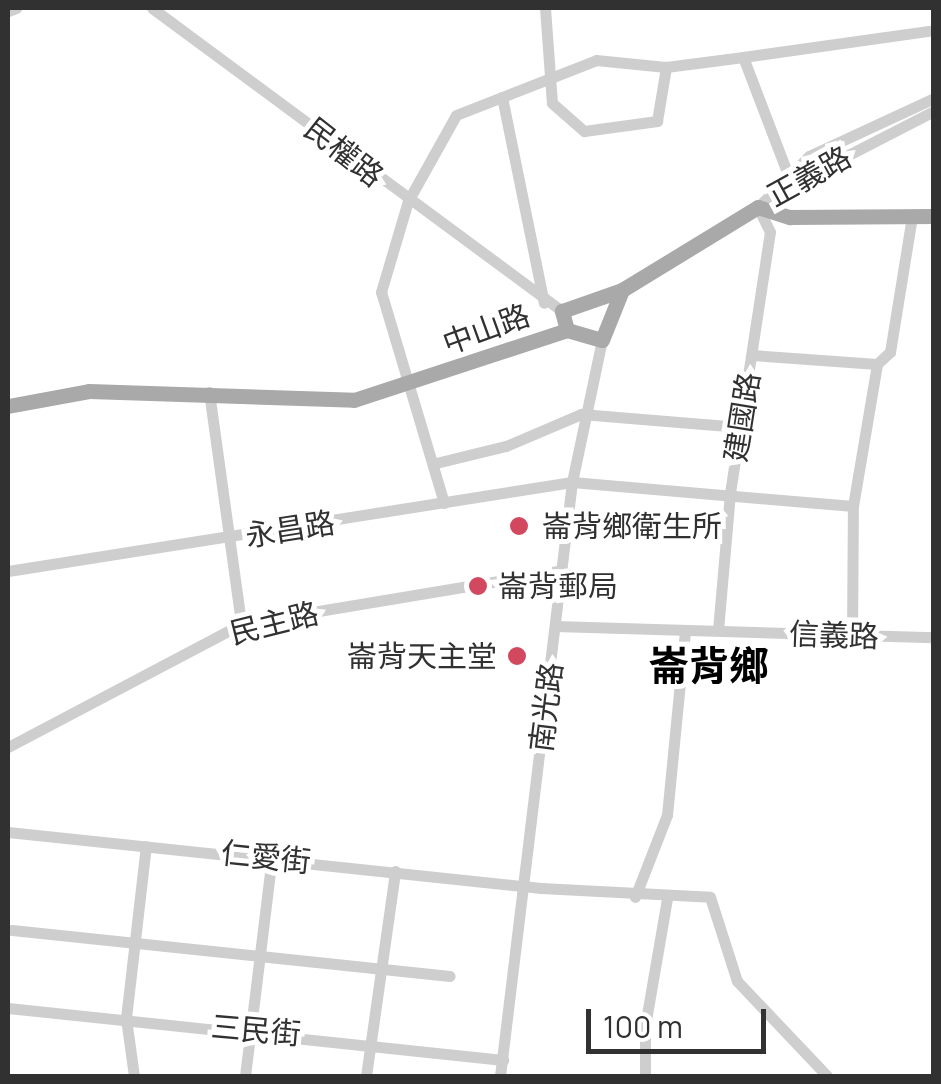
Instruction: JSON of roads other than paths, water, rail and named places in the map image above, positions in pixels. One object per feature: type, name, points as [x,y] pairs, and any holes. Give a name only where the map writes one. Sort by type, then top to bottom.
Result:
[{"type":"main road","points":[[758,207],[789,217],[934,216]]},
{"type":"main road","name":"中山路","points":[[8,406],[89,391],[208,392],[354,400],[412,386],[566,330],[562,310],[622,290],[758,207]]},
{"type":"main road","points":[[566,330],[602,340],[622,290]]},
{"type":"street","points":[[8,12],[16,8]]},
{"type":"street","name":"民權路","points":[[152,8],[408,201],[456,115],[596,60],[666,67],[934,30]]},
{"type":"street","points":[[545,8],[552,103],[584,131],[607,132],[657,122],[666,67]]},
{"type":"street","points":[[743,56],[788,178]]},
{"type":"street","points":[[502,97],[544,302]]},
{"type":"street","name":"正義路","points":[[758,207],[809,156],[934,98]]},
{"type":"street","name":"正義路","points":[[788,178],[934,111]]},
{"type":"street","points":[[444,503],[436,463],[381,292],[408,201],[544,302],[562,310]]},
{"type":"street","name":"建國路","points":[[718,630],[730,493],[770,232],[758,207]]},
{"type":"street","points":[[852,638],[852,506],[877,364],[890,352],[912,216]]},
{"type":"street","name":"南光路","points":[[500,1076],[581,414],[602,340]]},
{"type":"street","points":[[752,354],[877,364]]},
{"type":"street","points":[[208,392],[241,624]]},
{"type":"street","points":[[436,463],[506,446],[581,414],[740,427]]},
{"type":"street","name":"永昌路","points":[[8,571],[572,482],[852,506]]},
{"type":"street","name":"民主路","points":[[8,747],[241,624],[563,570]]},
{"type":"street","name":"信義路","points":[[556,626],[852,638],[934,637]]},
{"type":"street","points":[[635,897],[667,816],[685,631]]},
{"type":"street","name":"仁愛街","points":[[8,832],[635,897],[710,898],[738,981],[827,1076]]},
{"type":"street","points":[[134,1076],[126,1018],[146,846]]},
{"type":"street","points":[[246,1076],[256,958],[272,858]]},
{"type":"street","points":[[366,1076],[395,871]]},
{"type":"street","points":[[645,1076],[645,1026],[667,898]]},
{"type":"street","points":[[12,930],[450,976]]},
{"type":"street","name":"三民街","points":[[8,1008],[250,1029],[503,1060]]},
{"type":"place","name":"崙背鄉衛生所","points":[[519,526]]},
{"type":"place","name":"崙背郵局","points":[[478,586]]},
{"type":"place","name":"崙背天主堂","points":[[517,656]]},
{"type":"district","name":"崙背鄉","points":[[709,665]]}]
